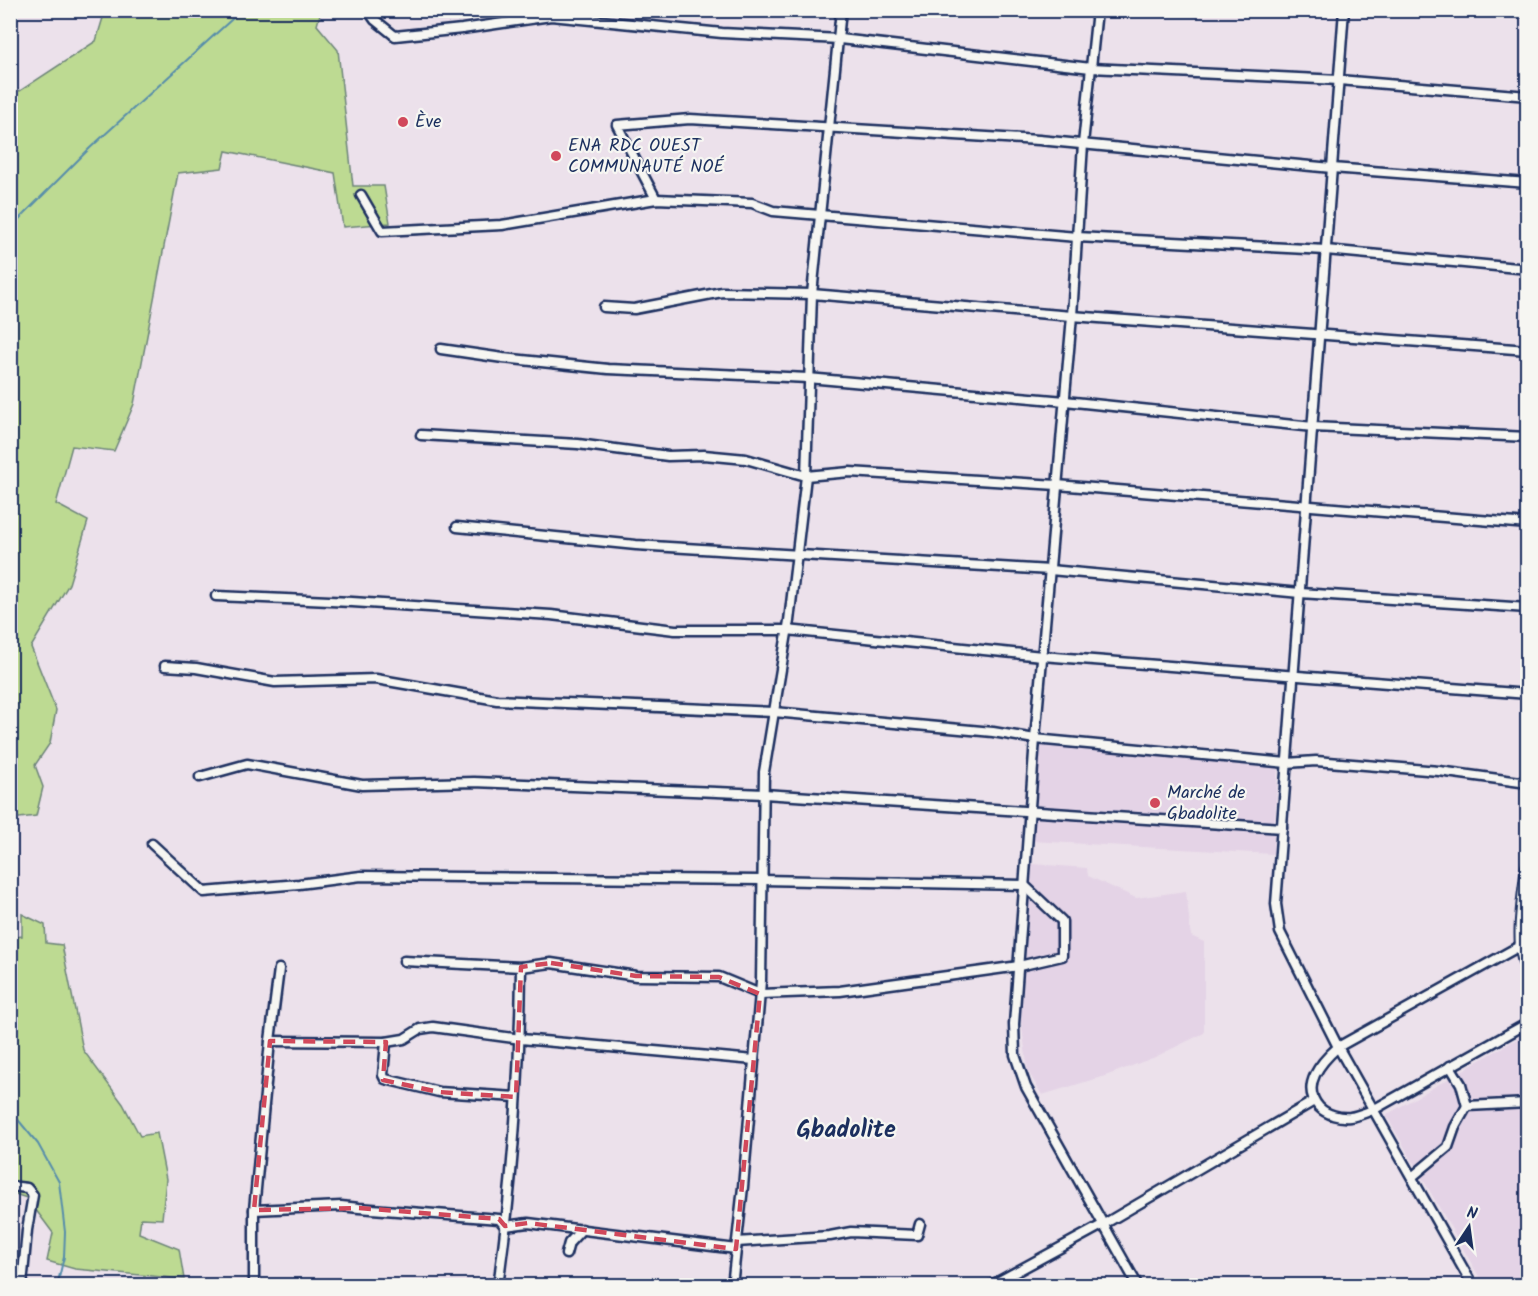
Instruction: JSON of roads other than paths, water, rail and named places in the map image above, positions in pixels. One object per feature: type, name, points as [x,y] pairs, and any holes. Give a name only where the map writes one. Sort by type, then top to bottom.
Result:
[{"type":"street","points":[[368,10],[375,20],[394,36],[462,30],[551,15],[722,33],[840,39],[1091,68],[1339,80],[1527,96]]},
{"type":"street","points":[[732,1286],[760,994],[764,772],[787,630],[806,476],[812,294],[840,39],[841,10]]},
{"type":"street","points":[[1097,10],[1083,144],[1072,316],[1035,739],[1014,1024],[1015,1055],[1026,1087],[1138,1286]]},
{"type":"street","points":[[1344,10],[1276,904],[1280,932],[1338,1047],[1473,1286]]},
{"type":"street","points":[[1511,10],[1527,12]]},
{"type":"street","points":[[656,199],[617,125],[690,119],[1039,140],[1332,168],[1527,183]]},
{"type":"street","points":[[361,195],[382,231],[502,225],[656,199],[752,203],[773,211],[819,216],[1077,237],[1326,250],[1527,269]]},
{"type":"street","points":[[604,307],[634,309],[722,292],[812,294],[1527,351]]},
{"type":"street","points":[[441,349],[608,369],[808,378],[1065,401],[1313,427],[1527,437]]},
{"type":"street","points":[[421,435],[578,444],[668,456],[704,455],[746,459],[806,476],[850,472],[1057,485],[1527,524]]},
{"type":"street","points":[[457,527],[636,545],[1050,570],[1300,593],[1527,608]]},
{"type":"street","points":[[216,596],[551,615],[675,630],[787,630],[1042,656],[1527,694]]},
{"type":"street","points":[[165,666],[196,668],[275,682],[376,679],[497,700],[774,712],[1287,763],[1316,761],[1439,771],[1527,783]]},
{"type":"street","points":[[200,777],[247,764],[362,785],[474,782],[764,794],[1282,828]]},
{"type":"street","points":[[152,844],[204,892],[361,876],[1024,885],[1062,921],[1062,956],[1018,966],[840,991],[760,994],[719,977],[636,976],[551,963],[522,967],[404,961]]},
{"type":"street","points":[[1527,867],[1522,958],[1527,969]]},
{"type":"street","points":[[1524,943],[1338,1047],[1322,1062],[1313,1081],[1311,1092],[1314,1101],[1322,1111],[1335,1116],[1351,1117],[1373,1110],[1527,1023]]},
{"type":"street","points":[[498,1286],[509,1199],[521,1040],[522,967]]},
{"type":"street","points":[[254,1286],[254,1210],[279,969]]},
{"type":"street","points":[[270,1041],[386,1042],[404,1039],[420,1029],[433,1027],[521,1040],[754,1060]]},
{"type":"street","points":[[386,1042],[383,1075],[385,1080],[439,1092],[516,1097]]},
{"type":"street","points":[[1412,1177],[1448,1147],[1455,1127],[1467,1106],[1461,1084],[1450,1066]]},
{"type":"street","points":[[990,1286],[1104,1224],[1314,1101]]},
{"type":"street","points":[[1467,1106],[1527,1103]]},
{"type":"street","points":[[10,1186],[27,1188],[33,1195],[22,1286]]},
{"type":"street","points":[[254,1210],[341,1206],[499,1219],[505,1226]]},
{"type":"street","points":[[505,1226],[528,1222],[736,1245],[851,1232],[917,1235],[920,1224]]},
{"type":"street","points":[[566,1254],[569,1243],[582,1229]]},
{"type":"waterway","points":[[10,228],[90,148],[242,10]]},
{"type":"waterway","points":[[10,1110],[38,1144],[59,1182],[65,1232],[64,1257],[57,1286]]},
{"type":"place","name":"Ève","points":[[403,122]]},
{"type":"place","name":"ENA RDC OUEST COMMUNAUTÉ NOÉ","points":[[556,156]]},
{"type":"place","name":"Marché de Gbadolite","points":[[1155,803]]},
{"type":"district","name":"Gbadolite","points":[[846,1130]]}]
